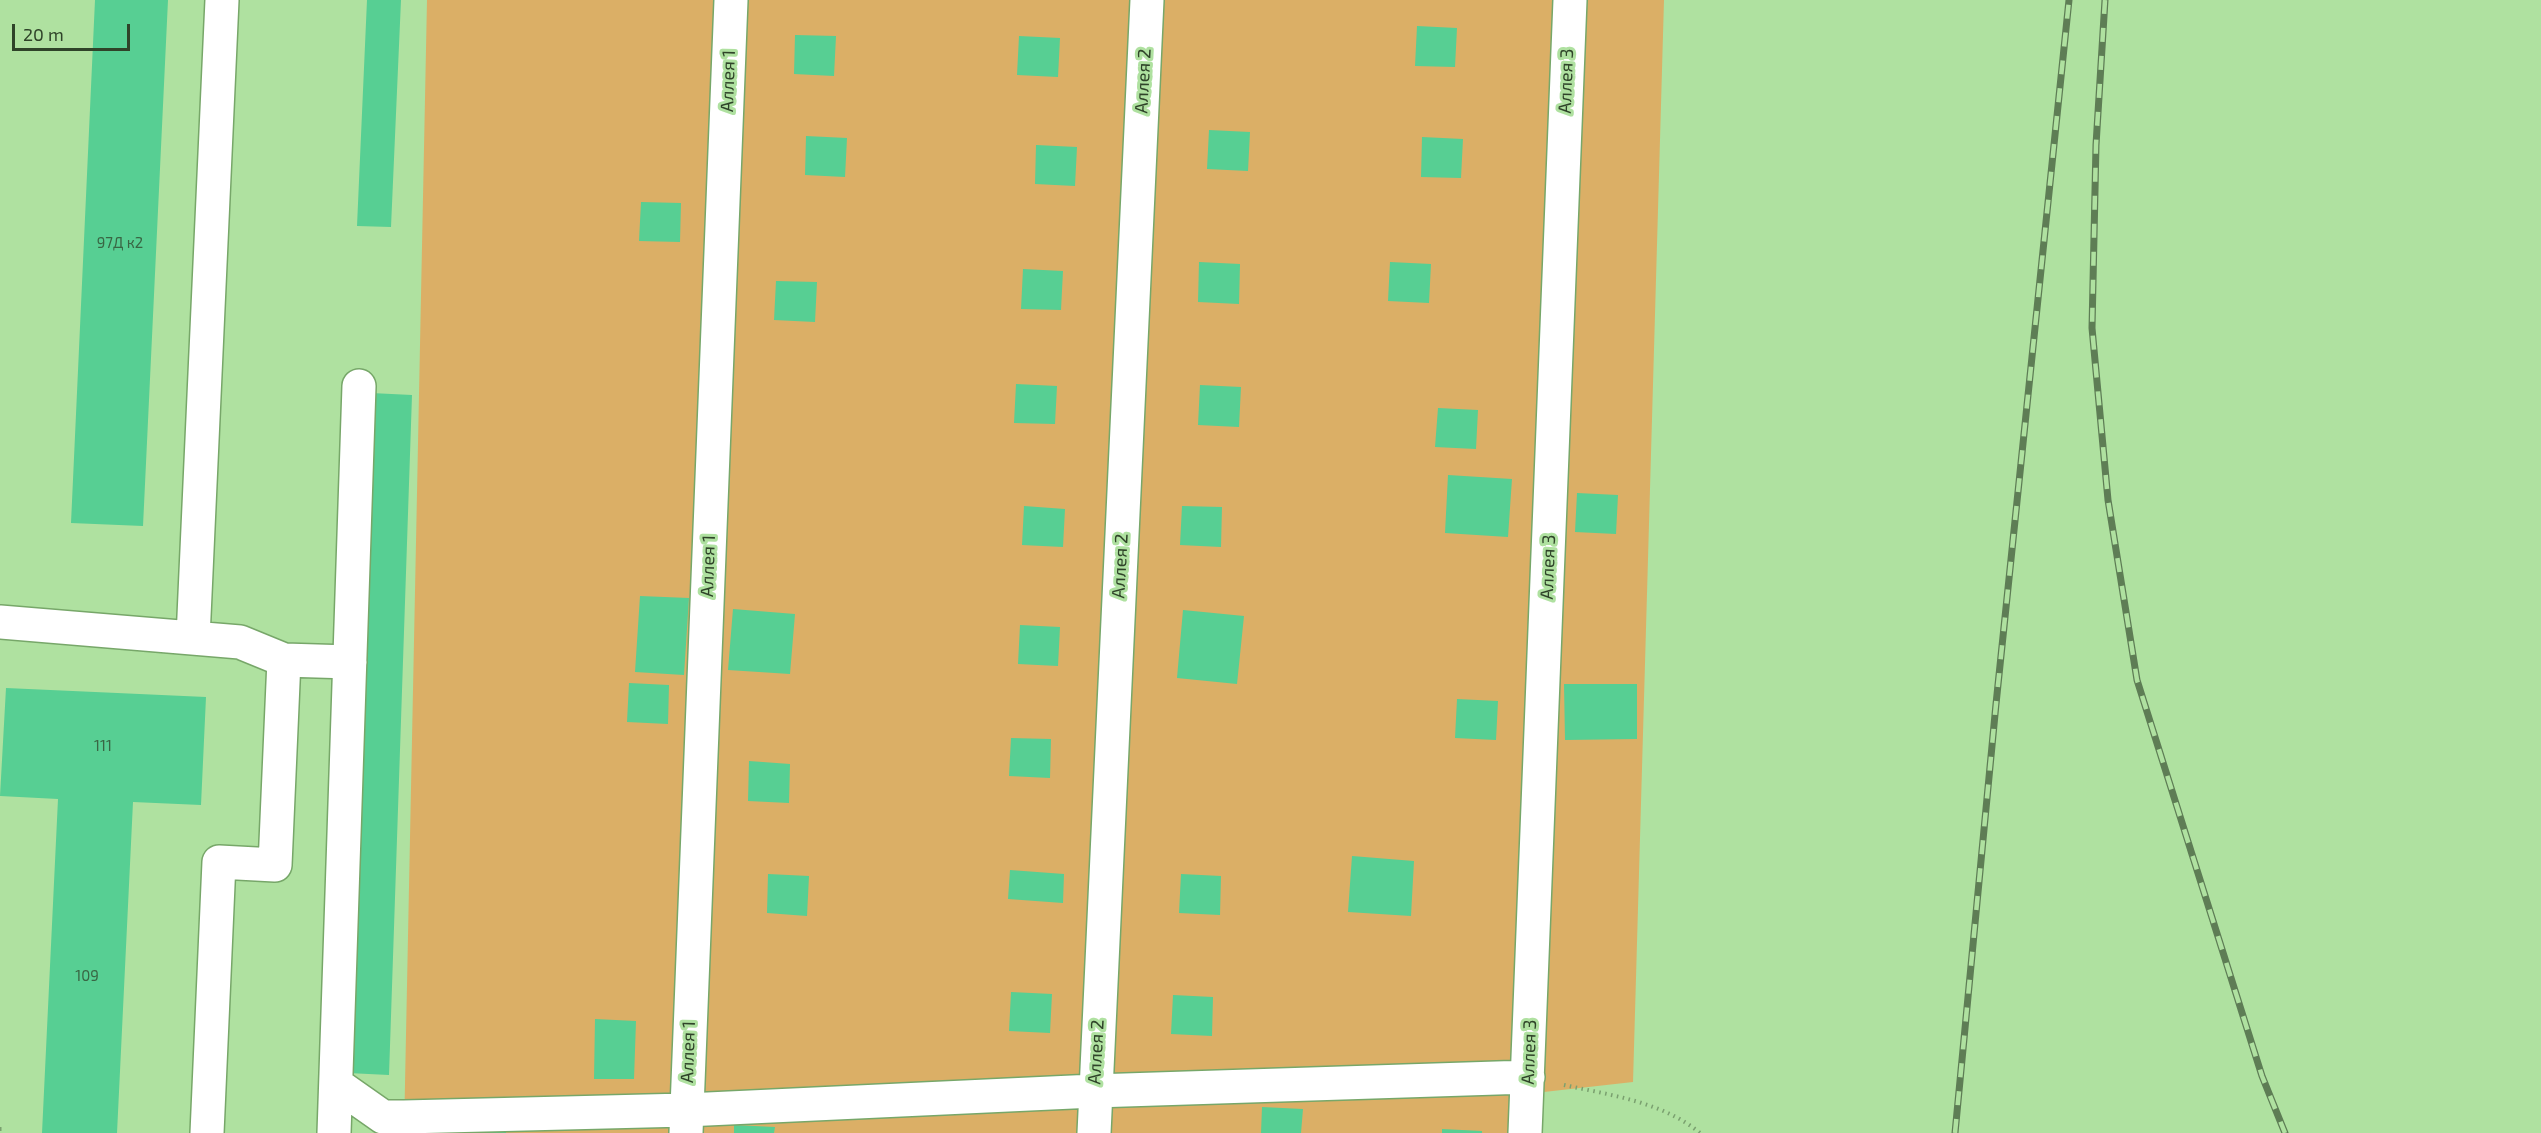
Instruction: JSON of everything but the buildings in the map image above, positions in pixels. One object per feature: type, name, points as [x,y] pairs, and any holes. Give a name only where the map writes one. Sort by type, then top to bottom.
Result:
[{"type":"lane","points":[[193,638],[222,0]]},
{"type":"lane","name":"Аллея 1","points":[[686,1121],[731,0]]},
{"type":"lane","name":"Аллея 2","points":[[1094,1133],[1094,1091],[1147,0]]},
{"type":"lane","name":"Аллея 3","points":[[1526,1133],[1570,0]]},
{"type":"lane","points":[[334,1133],[359,386]]},
{"type":"lane","points":[[0,622],[240,642],[284,660],[350,662]]},
{"type":"lane","points":[[207,1133],[219,862],[275,865],[284,660]]},
{"type":"lane","points":[[336,1084],[383,1118],[686,1121],[1094,1091],[1528,1077]]},
{"type":"path","points":[[1528,1077],[1637,1101],[1683,1119],[1700,1133]]},
{"type":"path","points":[[0,1129],[6,1129]]},
{"type":"shaded area","points":[[427,0],[1664,0],[1633,1082],[1526,1094],[1526,1133],[404,1133]]},
{"type":"railway","points":[[1955,1133],[1996,704],[2069,0]]},
{"type":"railway","points":[[2105,0],[2096,145],[2092,328],[2108,500],[2137,680],[2262,1076],[2285,1133]]}]
